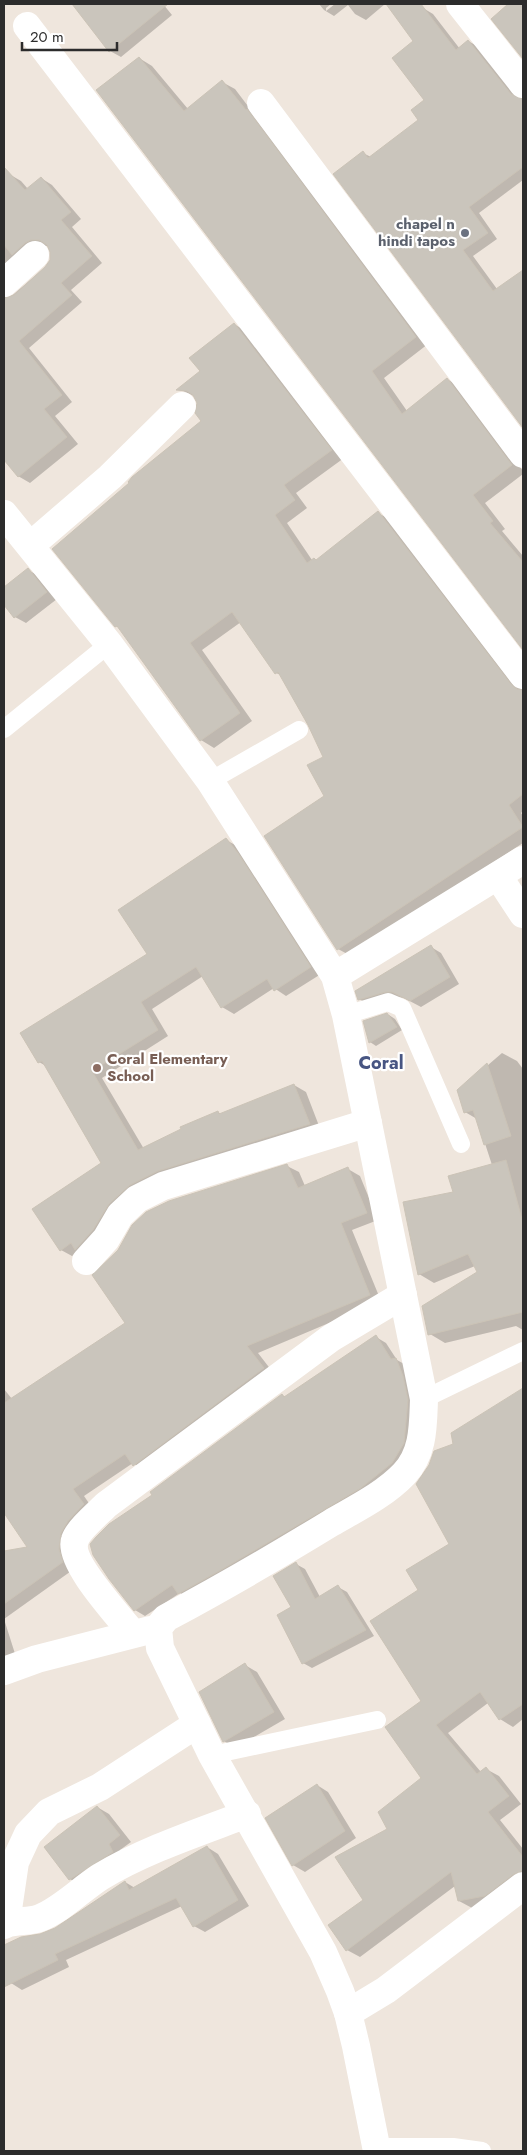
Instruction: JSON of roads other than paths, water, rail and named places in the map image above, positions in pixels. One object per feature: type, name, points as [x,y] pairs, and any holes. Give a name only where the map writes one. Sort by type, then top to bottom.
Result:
[{"type":"street","points":[[460,4],[523,84]]},
{"type":"street","points":[[27,26],[523,675]]},
{"type":"street","points":[[261,103],[523,454]]},
{"type":"street","points":[[4,283],[35,255]]},
{"type":"street","points":[[31,545],[110,477],[182,406]]},
{"type":"street","points":[[4,514],[31,545],[109,644],[210,781],[335,976],[346,1015],[424,1399],[423,1432],[418,1452],[404,1474],[373,1498],[146,1631],[37,1659],[4,1671]]},
{"type":"street","points":[[335,976],[523,860]]},
{"type":"street","points":[[498,876],[523,914]]},
{"type":"street","points":[[86,1261],[106,1239],[120,1215],[137,1199],[163,1186],[368,1123]]},
{"type":"street","points":[[376,2149],[348,2013],[322,1952],[247,1814],[212,1755],[160,1648],[146,1631],[81,1567],[74,1550],[75,1539],[106,1505],[331,1338],[403,1295]]},
{"type":"street","points":[[5,1924],[15,1862],[28,1834],[49,1812],[100,1787],[197,1724]]},
{"type":"street","points":[[5,1924],[15,1920],[27,1922],[41,1918],[100,1878],[166,1845],[247,1814]]},
{"type":"street","points":[[348,2013],[386,1990],[523,1886]]},
{"type":"lane","points":[[4,729],[109,644]]},
{"type":"lane","points":[[210,781],[299,730]]},
{"type":"lane","points":[[346,1015],[388,1002],[402,1008],[461,1144]]},
{"type":"lane","points":[[424,1399],[523,1351]]},
{"type":"lane","points":[[212,1755],[377,1720]]},
{"type":"lane","points":[[376,2149],[453,2147],[482,2151]]},
{"type":"place","name":"chapel n hindi tapos","points":[[465,233]]},
{"type":"place","name":"Coral Elementary School","points":[[97,1068]]},
{"type":"district","name":"Coral","points":[[381,1063]]}]
